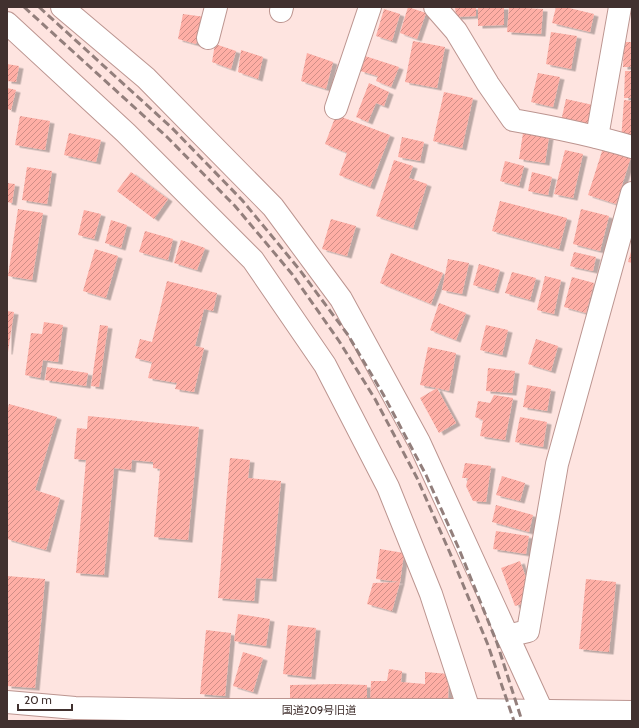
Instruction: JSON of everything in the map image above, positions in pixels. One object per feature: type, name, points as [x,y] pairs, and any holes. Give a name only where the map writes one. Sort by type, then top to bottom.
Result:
[{"type":"street","points":[[62,7],[146,78],[273,207],[341,299],[419,442],[542,711]]},
{"type":"street","points":[[208,38],[216,7]]},
{"type":"street","points":[[336,108],[370,7]]},
{"type":"street","points":[[435,7],[456,31],[488,84],[513,120],[559,128],[632,147]]},
{"type":"street","points":[[597,137],[620,7]]},
{"type":"street","points":[[7,22],[126,133],[253,260],[325,365],[388,487],[431,594],[470,716]]},
{"type":"street","points":[[507,636],[528,631],[557,464],[632,193]]},
{"type":"street","name":"国道209号旧道","points":[[7,702],[183,716],[470,716],[542,711],[632,712]]},
{"type":"building","points":[[408,7],[426,13],[417,39],[400,33]]},
{"type":"building","points":[[455,7],[476,7],[476,16],[456,17]]},
{"type":"building","points":[[478,7],[504,7],[504,25],[478,26]]},
{"type":"building","points":[[509,7],[543,9],[541,34],[507,32]]},
{"type":"building","points":[[556,7],[565,7],[594,14],[590,32],[552,23]]},
{"type":"building","points":[[384,9],[400,14],[392,41],[376,36]]},
{"type":"building","points":[[183,14],[205,17],[196,44],[178,39]]},
{"type":"building","points":[[551,32],[577,36],[571,69],[546,64]]},
{"type":"building","points":[[413,41],[445,47],[437,88],[405,82]]},
{"type":"building","points":[[624,42],[632,42],[632,67],[623,67]]},
{"type":"building","points":[[215,44],[236,51],[231,69],[212,62]]},
{"type":"building","points":[[241,50],[263,57],[258,79],[238,72]]},
{"type":"building","points":[[307,53],[333,62],[326,89],[301,81]]},
{"type":"building","points":[[365,56],[399,67],[391,87],[376,81],[378,76],[360,71]]},
{"type":"building","points":[[7,64],[19,66],[16,82],[7,81]]},
{"type":"building","points":[[625,71],[632,71],[632,98],[624,98]]},
{"type":"building","points":[[538,73],[560,77],[553,107],[531,102]]},
{"type":"building","points":[[369,83],[389,92],[384,106],[376,103],[368,122],[356,117]]},
{"type":"building","points":[[7,88],[16,90],[11,110],[7,109]]},
{"type":"building","points":[[444,92],[473,98],[462,148],[433,141]]},
{"type":"building","points":[[566,99],[593,105],[588,127],[561,121]]},
{"type":"building","points":[[624,100],[632,101],[632,141],[621,140]]},
{"type":"building","points":[[336,115],[390,135],[370,187],[339,175],[347,153],[325,144]]},
{"type":"building","points":[[20,116],[50,121],[45,150],[15,145]]},
{"type":"building","points":[[69,133],[101,140],[96,162],[64,155]]},
{"type":"building","points":[[523,133],[549,137],[545,163],[519,159]]},
{"type":"building","points":[[402,137],[424,142],[420,161],[398,157]]},
{"type":"building","points":[[603,148],[631,157],[616,204],[588,195]]},
{"type":"building","points":[[565,150],[583,154],[573,198],[554,194]]},
{"type":"building","points":[[394,160],[413,166],[409,178],[427,184],[413,228],[376,216]]},
{"type":"building","points":[[505,161],[524,166],[519,186],[500,181]]},
{"type":"building","points":[[27,167],[52,171],[47,204],[22,200]]},
{"type":"building","points":[[131,172],[168,199],[154,219],[117,191]]},
{"type":"building","points":[[532,172],[552,177],[548,195],[528,191]]},
{"type":"building","points":[[7,183],[15,184],[12,203],[7,202]]},
{"type":"building","points":[[500,201],[567,218],[559,249],[492,231]]},
{"type":"building","points":[[18,209],[43,213],[32,280],[8,276]]},
{"type":"building","points":[[581,209],[609,216],[600,251],[573,244]]},
{"type":"building","points":[[84,210],[101,214],[94,239],[78,235]]},
{"type":"building","points":[[331,219],[356,226],[347,256],[322,249]]},
{"type":"building","points":[[111,220],[127,225],[121,248],[105,243]]},
{"type":"building","points":[[145,231],[173,239],[168,260],[139,252]]},
{"type":"building","points":[[181,240],[205,248],[197,270],[174,263]]},
{"type":"building","points":[[632,248],[632,263],[628,262]]},
{"type":"building","points":[[95,249],[118,256],[106,298],[83,291]]},
{"type":"building","points":[[574,252],[596,257],[593,271],[570,266]]},
{"type":"building","points":[[391,253],[443,273],[431,304],[380,283]]},
{"type":"building","points":[[448,259],[469,263],[462,294],[442,290]]},
{"type":"building","points":[[479,264],[500,270],[494,291],[473,285]]},
{"type":"building","points":[[512,272],[536,278],[530,300],[505,293]]},
{"type":"building","points":[[545,276],[561,280],[554,314],[537,310]]},
{"type":"building","points":[[572,277],[594,283],[586,313],[564,307]]},
{"type":"building","points":[[167,281],[217,293],[213,311],[204,309],[195,346],[204,348],[194,392],[175,389],[177,383],[148,378],[152,362],[135,358],[140,339],[152,342]]},
{"type":"building","points":[[439,303],[466,313],[456,340],[430,330]]},
{"type":"building","points":[[7,311],[14,312],[8,352],[7,352]]},
{"type":"building","points":[[44,322],[63,325],[58,362],[43,360],[40,378],[25,375],[31,333],[42,334]]},
{"type":"building","points":[[100,325],[108,326],[99,387],[91,386]]},
{"type":"building","points":[[486,325],[508,330],[502,355],[480,350]]},
{"type":"building","points":[[536,339],[558,346],[551,371],[528,364]]},
{"type":"building","points":[[428,347],[456,353],[449,391],[420,385]]},
{"type":"building","points":[[47,367],[88,373],[86,386],[45,380]]},
{"type":"building","points":[[488,368],[515,371],[512,393],[486,391]]},
{"type":"building","points":[[527,385],[551,389],[547,411],[523,407]]},
{"type":"building","points":[[437,388],[456,423],[439,433],[420,398]]},
{"type":"building","points":[[494,395],[513,398],[505,440],[480,436],[483,420],[475,417],[478,401],[490,403]]},
{"type":"building","points":[[9,404],[57,417],[35,490],[60,498],[46,550],[7,539],[7,412]]},
{"type":"building","points":[[88,416],[199,427],[188,540],[154,537],[160,469],[153,468],[153,462],[132,460],[131,470],[114,468],[104,575],[76,573],[86,460],[74,459],[77,428],[87,429]]},
{"type":"building","points":[[520,417],[547,422],[543,447],[515,442]]},
{"type":"building","points":[[230,458],[250,460],[248,478],[281,481],[272,579],[256,578],[254,601],[218,598]]},
{"type":"building","points":[[465,463],[491,466],[486,502],[473,501],[466,486],[468,478],[462,478]]},
{"type":"building","points":[[502,476],[525,483],[520,501],[496,495]]},
{"type":"building","points":[[496,505],[533,515],[529,532],[492,522]]},
{"type":"building","points":[[496,531],[529,536],[526,554],[493,549]]},
{"type":"building","points":[[380,549],[404,553],[400,582],[376,579]]},
{"type":"building","points":[[520,561],[529,586],[523,588],[528,602],[515,606],[501,568]]},
{"type":"building","points":[[7,576],[45,579],[35,688],[7,686]]},
{"type":"building","points":[[586,579],[616,582],[609,652],[579,649]]},
{"type":"building","points":[[400,582],[392,611],[367,604],[373,583]]},
{"type":"building","points":[[238,614],[270,619],[266,646],[234,641]]},
{"type":"building","points":[[288,625],[316,628],[311,677],[283,674]]},
{"type":"building","points":[[206,630],[231,633],[225,696],[200,694]]},
{"type":"building","points":[[243,652],[263,658],[253,692],[233,686]]},
{"type":"building","points":[[389,669],[402,671],[401,682],[425,684],[425,672],[449,674],[448,699],[424,698],[423,703],[370,704],[371,681],[387,681]]},
{"type":"building","points":[[290,685],[367,685],[367,701],[290,701]]},
{"type":"railway","points":[[24,7],[167,137],[235,206],[292,274],[339,341],[375,399],[417,478],[488,645],[514,721]]},
{"type":"railway","points":[[39,7],[172,128],[242,200],[299,269],[348,335],[383,394],[426,475],[459,549],[497,643],[522,721]]}]
